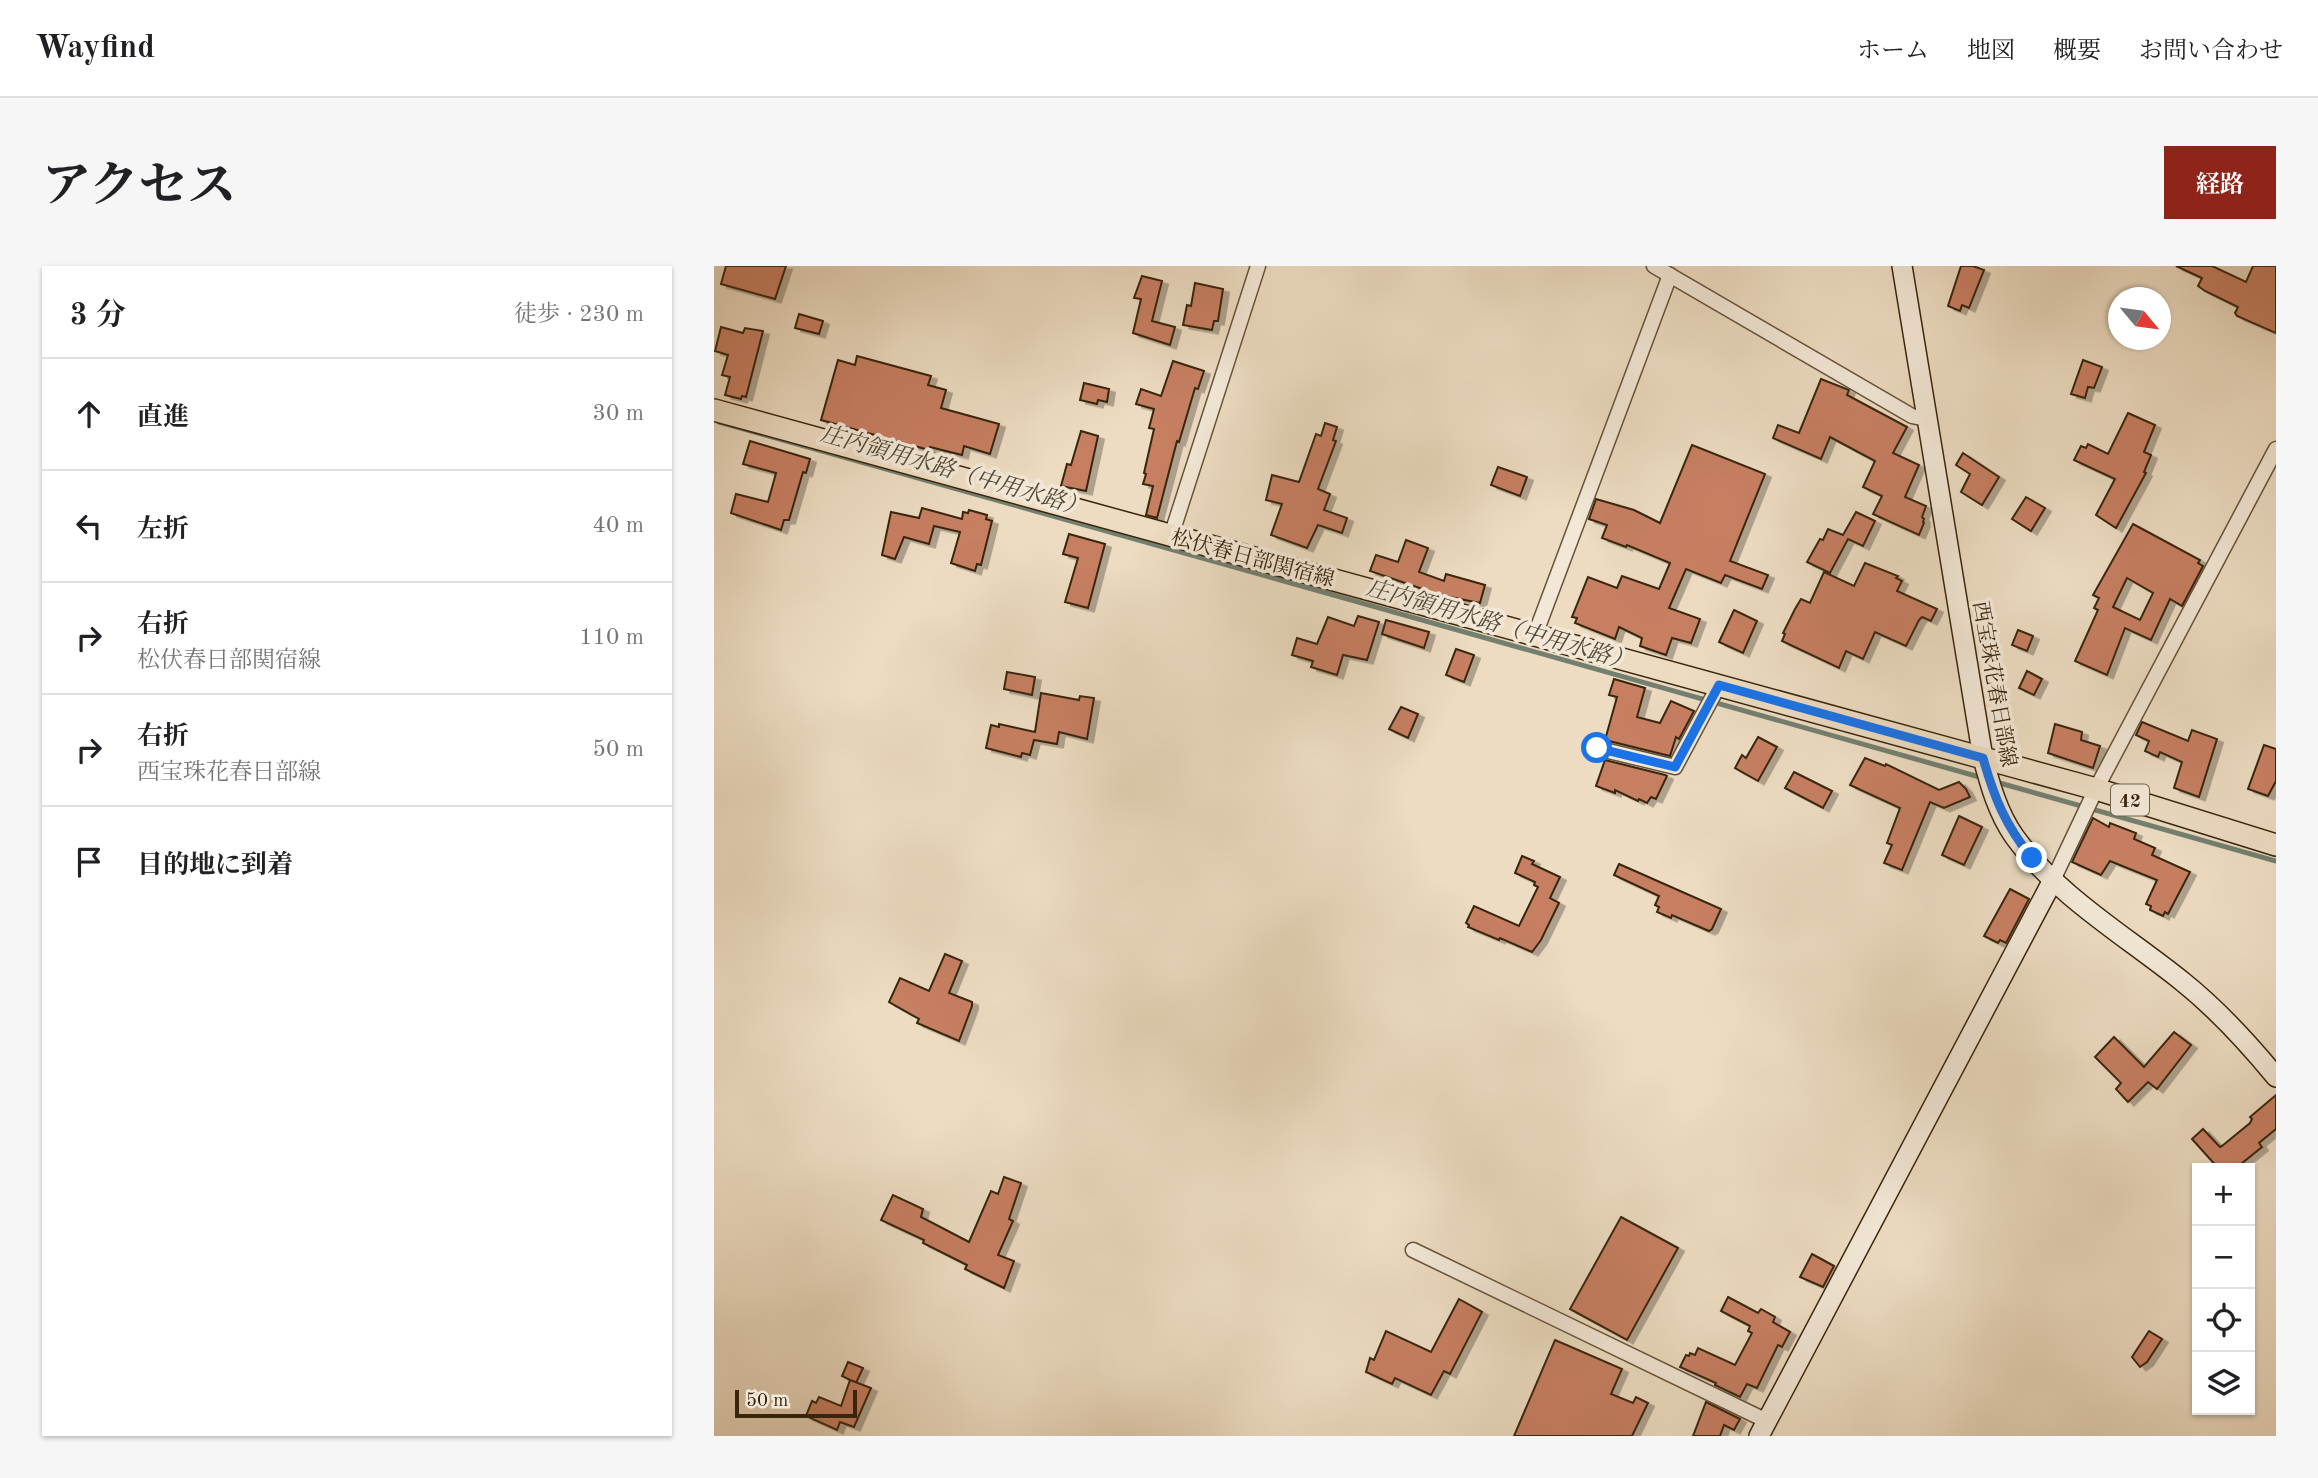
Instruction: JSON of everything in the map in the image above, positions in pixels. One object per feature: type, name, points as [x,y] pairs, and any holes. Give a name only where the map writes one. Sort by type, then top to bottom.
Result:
[{"type":"main road","name":"西宝珠花春日部線","points":[[1902,266],[1983,758],[1993,795],[2013,835],[2053,880],[2185,984],[2247,1043],[2276,1077]]},
{"type":"main road","name":"松伏春日部関宿線","points":[[714,410],[2095,789],[2276,845]]},
{"type":"main road","points":[[1763,1429],[2053,880]]},
{"type":"street","points":[[1171,536],[1258,266]]},
{"type":"street","points":[[1654,266],[1912,416],[1926,419]]},
{"type":"street","points":[[1535,635],[1670,275]]},
{"type":"street","points":[[2053,880],[2095,789],[2276,449]]},
{"type":"street","points":[[1597,748],[1675,767],[1719,685]]},
{"type":"street","points":[[1413,1250],[1763,1429]]},
{"type":"building","points":[[726,266],[786,266],[775,299],[721,284]]},
{"type":"building","points":[[1961,266],[1984,270],[1969,308],[1962,305],[1960,311],[1948,306]]},
{"type":"building","points":[[2176,266],[2212,266],[2246,282],[2253,266],[2276,266],[2276,333],[2237,316],[2235,313],[2238,307],[2205,291],[2198,286],[2202,278]]},
{"type":"building","points":[[1142,276],[1162,281],[1152,321],[1175,327],[1170,345],[1133,333],[1141,299],[1134,298]]},
{"type":"building","points":[[1195,283],[1223,289],[1218,321],[1214,321],[1212,330],[1183,325],[1187,305],[1191,306]]},
{"type":"building","points":[[799,314],[823,321],[819,334],[795,328]]},
{"type":"building","points":[[721,327],[743,333],[745,328],[763,331],[746,397],[742,396],[741,399],[725,395],[730,377],[722,375],[728,355],[715,351]]},
{"type":"building","points":[[857,356],[931,376],[928,385],[946,390],[941,408],[999,424],[990,454],[964,446],[962,455],[930,447],[929,450],[821,420],[838,360],[855,365]]},
{"type":"building","points":[[2083,360],[2102,367],[2094,388],[2088,387],[2085,398],[2071,394]]},
{"type":"building","points":[[1173,361],[1204,371],[1198,389],[1195,388],[1179,442],[1177,441],[1157,518],[1146,515],[1153,486],[1143,484],[1154,429],[1149,428],[1154,409],[1136,404],[1141,389],[1161,396]]},
{"type":"building","points":[[1821,379],[1849,390],[1847,395],[1907,427],[1893,453],[1919,465],[1905,497],[1926,506],[1919,535],[1873,514],[1882,496],[1863,487],[1875,461],[1830,437],[1821,459],[1773,438],[1778,425],[1799,433]]},
{"type":"building","points":[[1084,383],[1109,389],[1107,402],[1098,400],[1097,404],[1080,400]]},
{"type":"building","points":[[2128,413],[2155,425],[2144,452],[2151,455],[2144,472],[2146,473],[2116,528],[2096,515],[2115,479],[2074,460],[2081,446],[2086,448],[2088,444],[2108,454]]},
{"type":"building","points":[[1325,423],[1337,427],[1333,440],[1336,441],[1318,489],[1330,494],[1324,510],[1347,518],[1342,533],[1318,525],[1307,548],[1271,535],[1282,504],[1266,500],[1272,475],[1299,482],[1316,434],[1321,436]]},
{"type":"building","points":[[1081,431],[1098,436],[1086,491],[1061,486],[1067,464],[1071,465]]},
{"type":"building","points":[[750,441],[810,459],[806,473],[803,472],[789,520],[784,520],[781,530],[731,513],[736,494],[768,502],[776,473],[743,464]]},
{"type":"building","points":[[1692,445],[1765,474],[1730,561],[1768,575],[1762,589],[1725,575],[1721,583],[1686,569],[1669,608],[1700,619],[1691,643],[1672,638],[1666,655],[1640,646],[1642,638],[1619,627],[1615,639],[1575,623],[1577,618],[1572,617],[1588,577],[1617,588],[1622,576],[1659,589],[1670,563],[1602,538],[1607,525],[1589,519],[1596,499],[1634,510],[1660,523]]},
{"type":"building","points":[[1963,453],[1999,477],[1982,505],[1961,492],[1970,474],[1956,465]]},
{"type":"building","points":[[1498,467],[1527,477],[1520,496],[1491,485]]},
{"type":"building","points":[[2026,497],[2045,508],[2031,531],[2012,519]]},
{"type":"building","points":[[922,508],[962,519],[963,512],[968,513],[969,510],[987,515],[986,519],[992,521],[981,565],[977,564],[975,571],[951,563],[960,532],[934,526],[929,544],[904,537],[895,559],[882,555],[891,512],[919,518]]},
{"type":"building","points":[[1856,512],[1875,521],[1863,546],[1848,539],[1830,573],[1807,562],[1828,529],[1843,535]]},
{"type":"building","points":[[2133,524],[2200,560],[2198,563],[2203,566],[2182,606],[2170,599],[2151,640],[2125,628],[2107,675],[2075,661],[2098,610],[2094,608],[2099,598],[2093,595]],"holes":[[[2127,578],[2153,593],[2140,620],[2113,607]]]},
{"type":"building","points":[[1069,534],[1105,544],[1088,608],[1065,602],[1078,558],[1063,554]]},
{"type":"building","points":[[1406,540],[1428,548],[1419,572],[1444,581],[1446,574],[1485,585],[1480,603],[1440,595],[1370,571],[1376,555],[1398,562]]},
{"type":"building","points":[[1865,563],[1898,576],[1896,578],[1902,581],[1897,591],[1937,609],[1931,621],[1922,617],[1919,620],[1906,646],[1875,632],[1863,659],[1846,651],[1839,668],[1782,641],[1785,634],[1783,633],[1801,599],[1810,603],[1824,572],[1854,586]]},
{"type":"building","points":[[1734,610],[1757,621],[1743,653],[1719,642]]},
{"type":"building","points":[[1358,616],[1379,622],[1367,660],[1343,655],[1337,675],[1311,667],[1313,661],[1292,655],[1297,638],[1317,644],[1328,617],[1354,626]]},
{"type":"building","points":[[1386,620],[1429,632],[1424,648],[1382,634]]},
{"type":"building","points":[[2018,630],[2033,636],[2027,651],[2012,645]]},
{"type":"building","points":[[1456,649],[1474,655],[1464,682],[1446,675]]},
{"type":"building","points":[[2027,671],[2042,679],[2034,695],[2019,688]]},
{"type":"building","points":[[1007,672],[1035,677],[1032,695],[1004,689]]},
{"type":"building","points":[[1614,679],[1645,688],[1637,717],[1660,723],[1671,701],[1694,711],[1679,739],[1676,737],[1670,756],[1605,740],[1617,697],[1609,695]]},
{"type":"building","points":[[1041,693],[1079,700],[1080,696],[1094,698],[1087,739],[1059,732],[1057,744],[1034,740],[1030,755],[1022,753],[1021,757],[986,748],[991,725],[999,727],[999,724],[1035,732]]},
{"type":"building","points":[[1401,707],[1418,714],[1408,738],[1389,729]]},
{"type":"building","points":[[2142,722],[2188,741],[2192,730],[2217,739],[2199,797],[2174,788],[2182,762],[2160,752],[2158,757],[2145,751],[2149,741],[2136,735]]},
{"type":"building","points":[[2055,724],[2082,732],[2081,740],[2100,746],[2093,768],[2048,753]]},
{"type":"building","points":[[1758,737],[1777,747],[1758,781],[1735,768],[1742,755],[1746,758]]},
{"type":"building","points":[[2264,745],[2276,749],[2276,781],[2268,796],[2248,789]]},
{"type":"building","points":[[1865,758],[1885,766],[1886,764],[1939,790],[1959,782],[1970,797],[1944,808],[1930,802],[1902,870],[1884,863],[1892,845],[1887,843],[1900,808],[1850,785]]},
{"type":"building","points":[[1605,760],[1667,776],[1656,799],[1651,797],[1647,803],[1615,790],[1615,793],[1596,786]]},
{"type":"building","points":[[1794,772],[1832,791],[1823,808],[1785,788]]},
{"type":"building","points":[[1959,816],[1982,827],[1964,865],[1942,855]]},
{"type":"building","points":[[2093,818],[2109,827],[2110,823],[2136,833],[2134,839],[2155,848],[2152,855],[2190,872],[2168,914],[2165,912],[2163,916],[2150,910],[2151,906],[2146,904],[2157,880],[2110,861],[2101,875],[2072,862]]},
{"type":"building","points":[[1522,856],[1534,861],[1532,864],[1560,877],[1550,898],[1559,903],[1532,952],[1468,927],[1466,923],[1474,906],[1519,926],[1538,887],[1534,885],[1535,882],[1515,873]]},
{"type":"building","points":[[1619,864],[1721,909],[1712,929],[1709,931],[1672,915],[1671,918],[1657,912],[1659,907],[1655,905],[1659,896],[1614,875]]},
{"type":"building","points":[[2010,889],[2029,899],[2006,943],[2000,940],[1998,943],[1984,936]]},
{"type":"building","points":[[945,954],[962,961],[949,993],[972,1002],[959,1041],[917,1023],[919,1019],[889,1002],[900,978],[929,991]]},
{"type":"building","points":[[2174,1032],[2191,1045],[2157,1089],[2148,1082],[2128,1102],[2116,1089],[2121,1083],[2095,1057],[2114,1037],[2144,1067]]},
{"type":"building","points":[[2276,1095],[2276,1129],[2259,1143],[2262,1147],[2242,1163],[2214,1163],[2192,1139],[2203,1129],[2220,1147],[2250,1123],[2250,1117]]},
{"type":"building","points":[[1004,1177],[1021,1183],[1009,1219],[1013,1221],[998,1255],[1014,1261],[1004,1288],[965,1269],[967,1265],[923,1243],[924,1240],[881,1220],[893,1195],[923,1209],[921,1217],[969,1242],[991,1191],[998,1194]]},
{"type":"building","points":[[1621,1217],[1678,1248],[1627,1340],[1570,1309]]},
{"type":"building","points":[[1812,1254],[1834,1266],[1823,1287],[1800,1277]]},
{"type":"building","points":[[1728,1297],[1758,1313],[1761,1309],[1775,1317],[1773,1322],[1790,1332],[1782,1347],[1778,1345],[1757,1388],[1747,1384],[1740,1397],[1680,1367],[1686,1355],[1695,1355],[1698,1348],[1735,1365],[1752,1333],[1748,1331],[1750,1326],[1721,1311]]},
{"type":"building","points":[[1459,1299],[1482,1312],[1450,1374],[1444,1371],[1431,1395],[1395,1378],[1392,1384],[1366,1372],[1370,1358],[1374,1360],[1386,1331],[1431,1352]]},
{"type":"building","points":[[2149,1331],[2162,1339],[2147,1362],[2140,1367],[2132,1357]]},
{"type":"building","points":[[1555,1340],[1622,1369],[1611,1394],[1633,1403],[1636,1397],[1648,1403],[1632,1436],[1514,1436]]},
{"type":"building","points":[[848,1362],[863,1368],[856,1383],[842,1376]]},
{"type":"building","points":[[850,1380],[871,1388],[854,1427],[840,1422],[837,1430],[806,1416],[812,1401],[816,1403],[819,1397],[841,1406]]},
{"type":"building","points":[[1706,1402],[1740,1419],[1734,1430],[1724,1425],[1720,1436],[1693,1436]]},
{"type":"waterway","name":"庄内領用水路（中用水路）","points":[[719,422],[1983,778]]},
{"type":"waterway","name":"庄内領用水路（中用水路）","points":[[1996,782],[2276,861]]},
{"type":"route","points":[[1597,748],[1675,767],[1719,685],[1983,758],[1993,795],[2013,835],[2032,858]]}]
